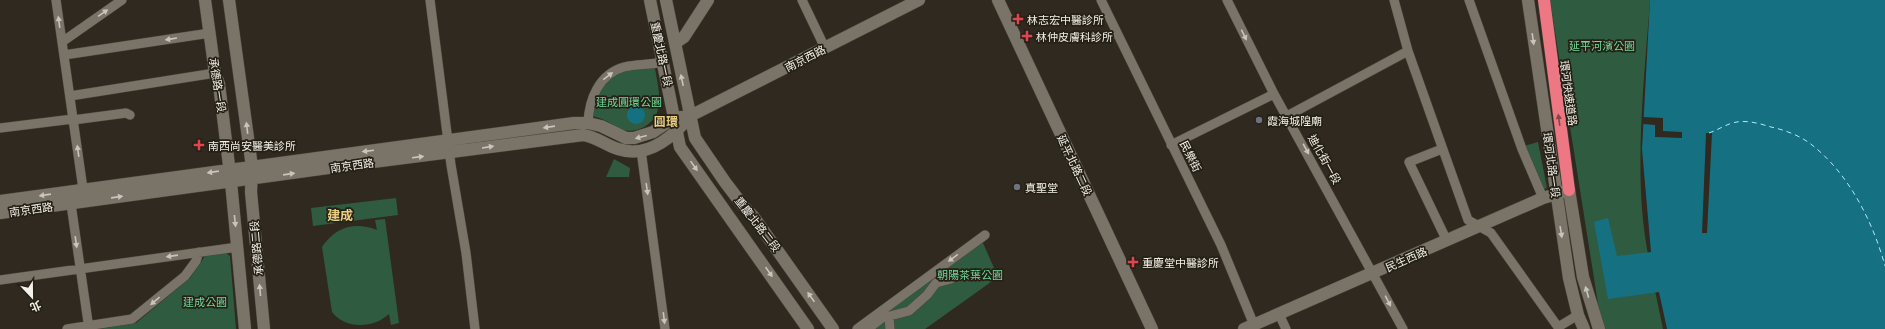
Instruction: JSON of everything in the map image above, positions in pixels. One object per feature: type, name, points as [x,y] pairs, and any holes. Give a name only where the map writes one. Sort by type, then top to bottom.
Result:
[{"type":"highway","name":"環河快速道路","points":[[1544,0],[1569,190]]},
{"type":"main road","name":"承德路一段","points":[[205,0],[215,73],[219,84],[230,176]]},
{"type":"main road","name":"承德路一段","points":[[229,0],[252,167]]},
{"type":"main road","name":"重慶北路一段","points":[[650,0],[677,132]]},
{"type":"main road","name":"重慶北路一段","points":[[666,0],[690,116]]},
{"type":"main road","points":[[674,43],[684,38],[708,0]]},
{"type":"main road","name":"南京西路","points":[[0,200],[83,189],[230,176],[251,179],[449,147],[574,123],[588,123],[601,126],[626,138],[645,136],[674,118],[690,116],[919,0]]},
{"type":"main road","name":"延平北路二段","points":[[998,0],[1152,329]]},
{"type":"main road","name":"環河北路一段","points":[[1528,0],[1569,278],[1578,314],[1584,329]]},
{"type":"main road","name":"南京西路","points":[[0,213],[71,204],[230,176],[252,167],[449,147],[583,135],[595,138],[618,149],[641,150],[661,143],[677,132],[690,116]]},
{"type":"main road","name":"重慶北路二段","points":[[690,116],[696,138],[706,156],[744,207],[753,216],[833,329]]},
{"type":"main road","name":"重慶北路二段","points":[[677,132],[680,148],[808,329]]},
{"type":"main road","name":"承德路二段","points":[[252,167],[251,179],[264,329]]},
{"type":"main road","name":"承德路二段","points":[[230,176],[245,329]]},
{"type":"main road","name":"民生西路","points":[[1249,327],[1543,198],[1569,190]]},
{"type":"main road","name":"環河北路一段","points":[[1569,190],[1583,277],[1599,329]]},
{"type":"street","points":[[56,0],[83,189]]},
{"type":"street","points":[[62,42],[122,0]]},
{"type":"street","points":[[430,0],[449,147],[466,253],[475,329]]},
{"type":"street","points":[[802,0],[825,48]]},
{"type":"street","name":"民樂街","points":[[1101,0],[1221,246],[1249,327]]},
{"type":"street","name":"迪化街一段","points":[[1227,0],[1274,94],[1403,329]]},
{"type":"street","points":[[1394,0],[1408,51],[1468,220],[1491,233],[1558,327],[1578,314]]},
{"type":"street","points":[[1469,0],[1522,149],[1543,198]]},
{"type":"street","points":[[64,55],[210,33]]},
{"type":"street","points":[[1287,116],[1408,51]]},
{"type":"street","points":[[588,123],[588,112],[596,90],[608,74],[624,67],[663,62]]},
{"type":"street","points":[[70,96],[215,73]]},
{"type":"street","points":[[1172,145],[1274,94]]},
{"type":"street","points":[[0,128],[126,113],[130,115]]},
{"type":"street","points":[[1442,149],[1409,162],[1447,241]]},
{"type":"street","points":[[641,150],[665,329]]},
{"type":"street","points":[[71,204],[89,328]]},
{"type":"street","points":[[857,329],[985,235]]},
{"type":"street","points":[[0,280],[238,247]]},
{"type":"street","points":[[67,329],[89,328],[132,319],[185,276],[196,261],[199,252]]},
{"type":"street","points":[[868,329],[882,318],[909,311],[928,295],[936,283],[951,279]]},
{"type":"street","points":[[1279,314],[1286,329]]},
{"type":"street","points":[[889,317],[890,329]]},
{"type":"green space","name":"延平河濱公園","points":[[1550,0],[1650,0],[1642,104],[1640,157],[1642,209],[1645,239],[1663,329],[1602,329]]},
{"type":"green space","name":"建成圓環公園","points":[[655,68],[659,100],[656,115],[651,122],[644,127],[632,131],[626,131],[592,116],[601,89],[605,83],[616,74],[627,70]]},
{"type":"green space","points":[[1538,142],[1547,188],[1542,190],[1524,146]]},
{"type":"green space","points":[[614,159],[630,168],[629,177],[606,177]]},
{"type":"green space","points":[[396,198],[398,215],[313,226],[311,208]]},
{"type":"green space","points":[[385,219],[399,323],[391,325],[389,314],[382,319],[367,324],[359,325],[344,322],[332,312],[322,247],[327,240],[339,230],[353,226],[361,226],[377,230],[375,220]]},
{"type":"green space","name":"朝陽茶葉公園","points":[[983,243],[998,277],[925,329],[862,329],[975,247]]},
{"type":"green space","name":"建成公園","points":[[226,253],[230,256],[236,329],[98,329],[136,323],[190,278],[205,256]]},
{"type":"water","points":[[1650,0],[1885,0],[1885,329],[1667,329],[1659,292],[1608,299],[1594,222],[1608,218],[1617,256],[1651,252],[1642,149]]},
{"type":"water","points":[[636,106],[640,107],[644,111],[644,119],[640,123],[636,124],[632,123],[628,119],[627,115],[628,111],[632,107]]},
{"type":"pier","points":[[1643,117],[1663,118],[1663,131],[1682,132],[1682,138],[1655,137],[1655,125],[1643,124]]},
{"type":"pier","points":[[1706,133],[1712,133],[1707,233],[1702,233]]},
{"type":"ferry route","points":[[1709,133],[1734,123],[1750,122],[1798,136],[1812,145],[1837,170],[1858,200],[1874,233],[1885,266]]},
{"type":"place","name":"林志宏中醫診所","points":[[1018,19]]},
{"type":"place","name":"林仲皮膚科診所","points":[[1027,36]]},
{"type":"place","name":"霞海城隍廟","points":[[1259,120]]},
{"type":"place","name":"南西尚安醫美診所","points":[[199,145]]},
{"type":"place","name":"真聖堂","points":[[1017,187]]},
{"type":"place","name":"重慶堂中醫診所","points":[[1133,262]]},
{"type":"district","name":"圓環","points":[[666,121]]},
{"type":"district","name":"建成","points":[[340,215]]}]
